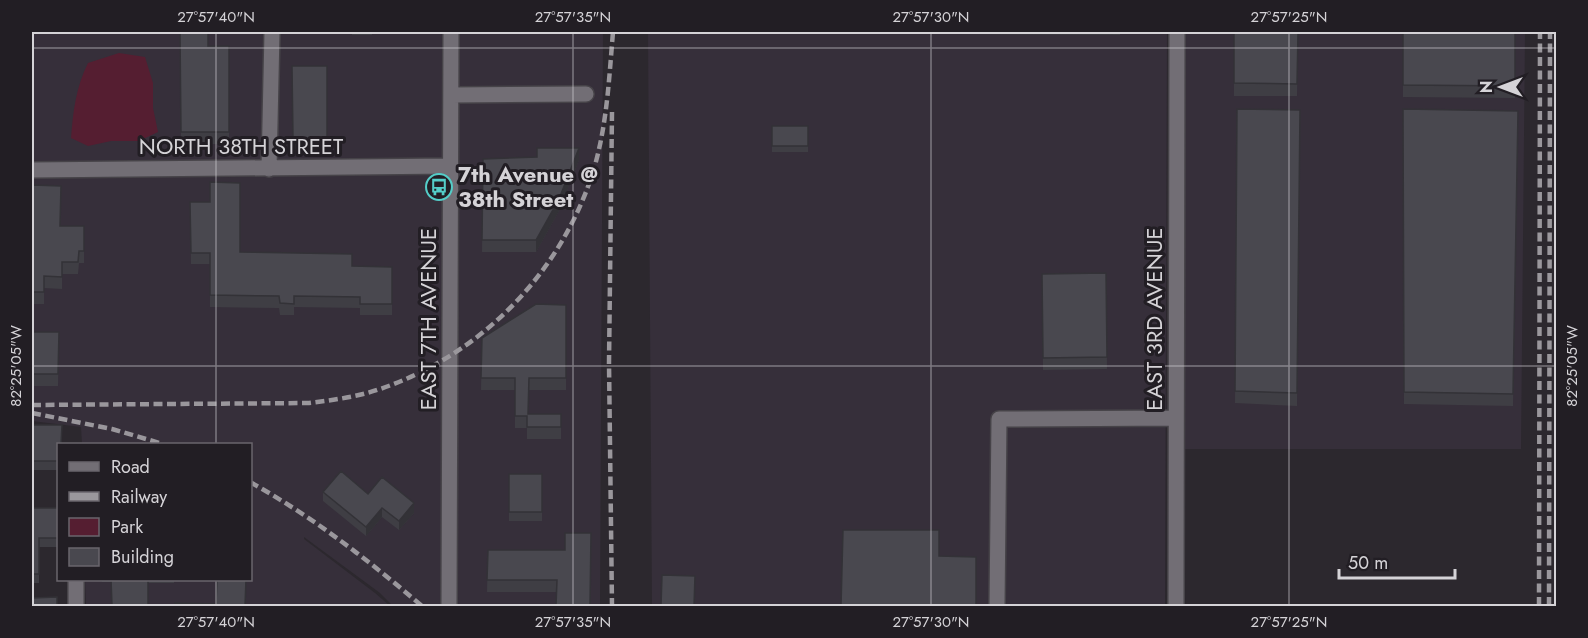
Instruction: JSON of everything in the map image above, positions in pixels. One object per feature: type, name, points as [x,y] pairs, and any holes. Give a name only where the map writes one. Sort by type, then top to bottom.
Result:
[{"type":"street","points":[[268,169],[272,32]]},
{"type":"street","name":"EAST 7TH AVENUE","points":[[449,606],[451,32]]},
{"type":"street","name":"EAST 3RD AVENUE","points":[[1176,606],[1177,32]]},
{"type":"street","points":[[451,95],[586,94]]},
{"type":"street","name":"NORTH 38TH STREET","points":[[32,170],[450,166]]},
{"type":"street","points":[[997,606],[999,419],[1176,418]]},
{"type":"street","points":[[76,581],[76,606]]},
{"type":"shaded area","points":[[32,32],[603,32],[600,606],[393,606],[380,593],[304,537],[390,606],[86,606],[85,581],[252,581],[252,443],[82,443],[81,427],[32,421]]},
{"type":"shaded area","points":[[648,32],[1167,32],[1165,606],[652,606]]},
{"type":"shaded area","points":[[1179,32],[1525,32],[1521,449],[1180,449]]},
{"type":"green space","points":[[119,53],[145,57],[153,83],[153,108],[158,132],[139,141],[111,141],[88,146],[71,138],[74,109],[81,81],[88,63]]},
{"type":"building","points":[[180,32],[208,32],[208,46],[229,46],[229,132],[181,132]]},
{"type":"building","points":[[1234,32],[1298,32],[1297,84],[1234,83]]},
{"type":"building","points":[[1403,32],[1515,32],[1515,86],[1403,85]]},
{"type":"building","points":[[292,66],[327,66],[327,139],[293,139]]},
{"type":"building","points":[[1237,109],[1300,110],[1297,393],[1235,391]]},
{"type":"building","points":[[1403,109],[1518,111],[1513,394],[1404,392]]},
{"type":"building","points":[[772,126],[808,126],[808,146],[772,146]]},
{"type":"building","points":[[537,148],[579,148],[559,199],[536,240],[482,240],[483,159],[537,157]]},
{"type":"building","points":[[210,182],[240,183],[240,252],[352,254],[352,266],[392,267],[392,304],[360,304],[360,297],[294,296],[294,304],[280,303],[279,296],[210,295],[210,253],[191,253],[190,202],[210,202]]},
{"type":"building","points":[[32,185],[61,186],[60,226],[84,226],[84,251],[79,251],[78,262],[62,262],[62,277],[44,276],[44,292],[32,292]]},
{"type":"building","points":[[1106,273],[1107,357],[1043,358],[1042,274]]},
{"type":"building","points":[[536,304],[566,305],[566,378],[529,378],[528,414],[561,414],[561,427],[527,427],[527,416],[515,416],[515,378],[481,378],[482,338]]},
{"type":"building","points":[[32,332],[59,332],[58,374],[32,374]]},
{"type":"building","points":[[32,425],[62,425],[61,443],[57,443],[57,461],[32,461]]},
{"type":"building","points":[[341,471],[368,494],[382,477],[414,503],[399,521],[382,508],[366,527],[323,492]]},
{"type":"building","points":[[509,474],[542,474],[542,512],[509,512]]},
{"type":"building","points":[[32,508],[57,508],[57,538],[39,538],[39,574],[32,574]]},
{"type":"building","points":[[843,530],[939,530],[939,556],[976,557],[976,606],[841,606]]},
{"type":"building","points":[[565,533],[591,533],[590,606],[556,606],[557,580],[487,580],[488,550],[565,550]]},
{"type":"building","points":[[662,575],[695,576],[694,606],[661,606]]},
{"type":"building","points":[[111,581],[148,581],[148,606],[112,606]]},
{"type":"building","points":[[217,581],[246,581],[245,606],[175,606],[175,603],[216,604]]},
{"type":"building","points":[[57,597],[57,606],[32,606],[32,598]]},
{"type":"railway","points":[[32,405],[309,403],[354,396],[380,389],[417,374],[451,355],[483,332],[512,306],[538,276],[560,244],[579,209],[598,155],[607,102],[613,32]]},
{"type":"railway","points":[[1539,606],[1540,32]]},
{"type":"railway","points":[[1549,606],[1550,32]]},
{"type":"railway","points":[[612,112],[609,363],[612,606]]},
{"type":"railway","points":[[32,413],[112,429],[160,443]]},
{"type":"railway","points":[[252,483],[339,540],[422,606]]},
{"type":"place","name":"7th Avenue @ 38th Street","points":[[439,187]]}]
